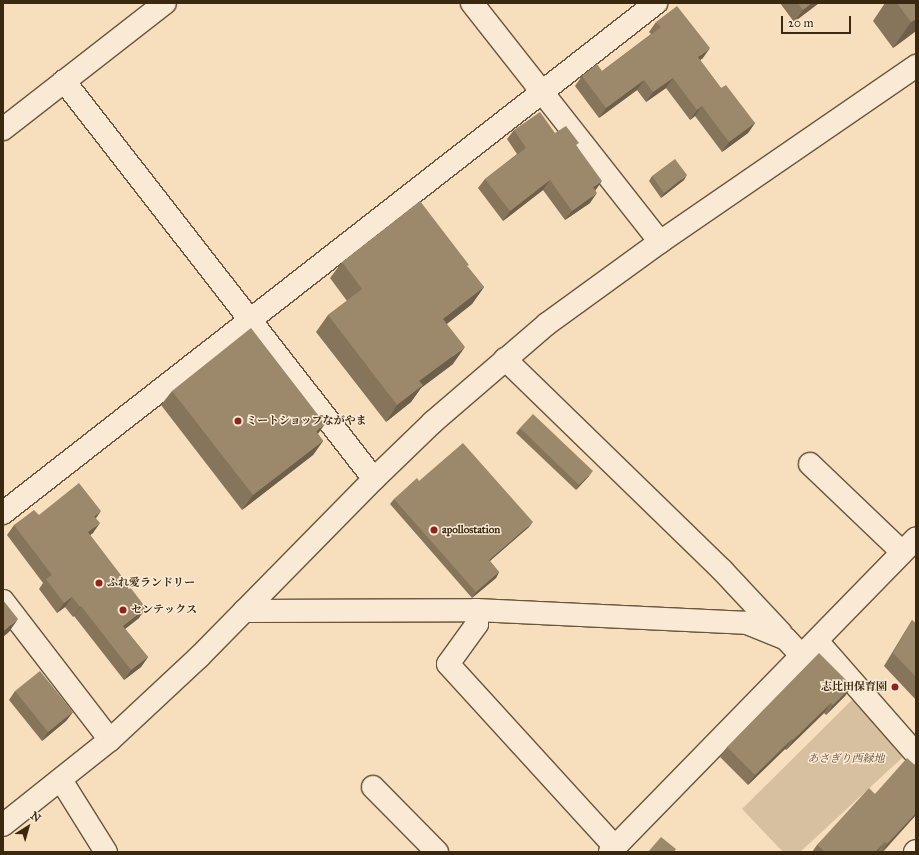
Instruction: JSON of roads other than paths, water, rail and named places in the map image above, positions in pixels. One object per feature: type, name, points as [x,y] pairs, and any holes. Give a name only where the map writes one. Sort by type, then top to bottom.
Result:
[{"type":"street","points":[[3,129],[165,3]]},
{"type":"street","points":[[472,3],[660,242]]},
{"type":"street","points":[[3,513],[249,319],[656,3]]},
{"type":"street","points":[[3,825],[110,740],[199,657],[374,479],[433,422],[547,324],[660,242],[916,66]]},
{"type":"street","points":[[64,82],[374,479]]},
{"type":"street","points":[[505,359],[722,570],[802,656]]},
{"type":"street","points":[[476,610],[477,624],[448,664],[613,849],[909,545],[810,464]]},
{"type":"street","points":[[3,601],[110,740]]},
{"type":"street","points":[[244,611],[476,610],[747,623],[786,639]]},
{"type":"street","points":[[817,640],[916,754]]},
{"type":"street","points":[[61,780],[106,852]]},
{"type":"street","points":[[373,787],[437,852]]},
{"type":"place","name":"ミートショップながやま","points":[[238,421]]},
{"type":"place","name":"apollostation","points":[[434,530]]},
{"type":"place","name":"ふれ愛ランドリー","points":[[99,583]]},
{"type":"place","name":"センテックス","points":[[123,610]]},
{"type":"place","name":"志比田保育園","points":[[895,687]]},
{"type":"park label","name":"あさぎり西緑地","points":[[846,759]]}]
